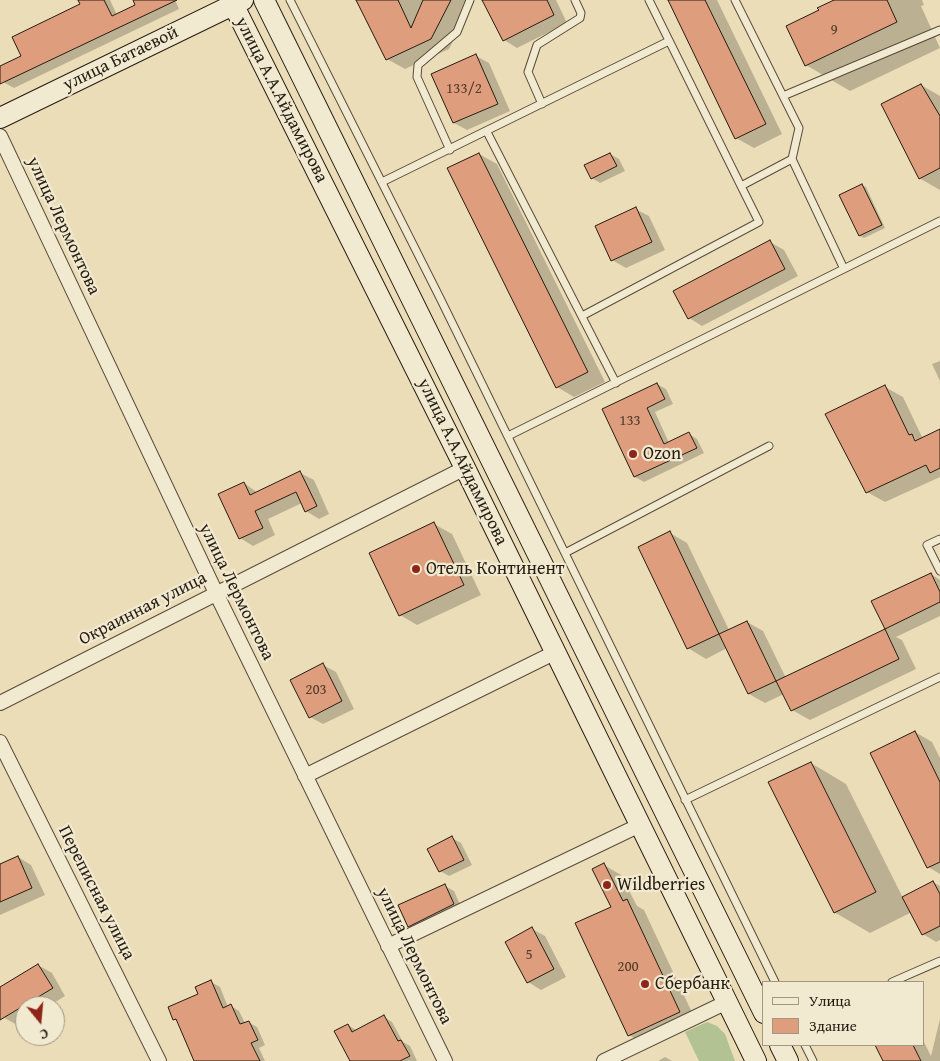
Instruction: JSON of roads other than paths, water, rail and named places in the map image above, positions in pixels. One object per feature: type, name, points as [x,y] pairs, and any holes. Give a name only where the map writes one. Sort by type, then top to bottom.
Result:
[{"type":"main road","name":"улица А.А.Айдамирова","points":[[264,0],[762,1009]]},
{"type":"main road","name":"улица А.А.Айдамирова","points":[[236,2],[756,1061]]},
{"type":"main road","name":"улица Батаевой","points":[[0,118],[236,2]]},
{"type":"main road","points":[[780,1046],[788,1061]]},
{"type":"street","name":"улица Лермонтова","points":[[0,136],[216,593],[445,1061]]},
{"type":"street","name":"Окраинная улица","points":[[0,703],[465,468]]},
{"type":"street","points":[[305,776],[556,652]]},
{"type":"street","name":"Переписная улица","points":[[0,742],[159,1061]]},
{"type":"street","points":[[388,946],[640,825]]},
{"type":"street","points":[[604,1061],[727,1002]]},
{"type":"lane","points":[[290,0],[508,436],[775,981]]},
{"type":"lane","points":[[450,150],[417,77],[418,65],[457,32],[470,0]]},
{"type":"lane","points":[[542,104],[528,72],[537,46],[580,18],[581,13],[575,0]]},
{"type":"lane","points":[[582,316],[759,222],[649,0]]},
{"type":"lane","points":[[735,0],[799,128],[792,159],[844,269]]},
{"type":"lane","points":[[783,96],[940,30]]},
{"type":"lane","points":[[382,182],[488,132],[669,41]]},
{"type":"lane","points":[[488,132],[616,382]]},
{"type":"lane","points":[[741,186],[792,159]]},
{"type":"lane","points":[[508,436],[940,221]]},
{"type":"lane","points":[[565,553],[769,446]]},
{"type":"lane","points":[[940,539],[927,545],[940,571]]},
{"type":"lane","points":[[686,800],[940,677]]},
{"type":"lane","points":[[894,981],[940,961]]},
{"type":"lane","points":[[806,1046],[813,1061]]},
{"type":"place","name":"Ozon","points":[[633,454]]},
{"type":"place","name":"Отель Континент","points":[[416,569]]},
{"type":"place","name":"Wildberries","points":[[607,885]]},
{"type":"place","name":"Сбербанк","points":[[645,984]]}]
